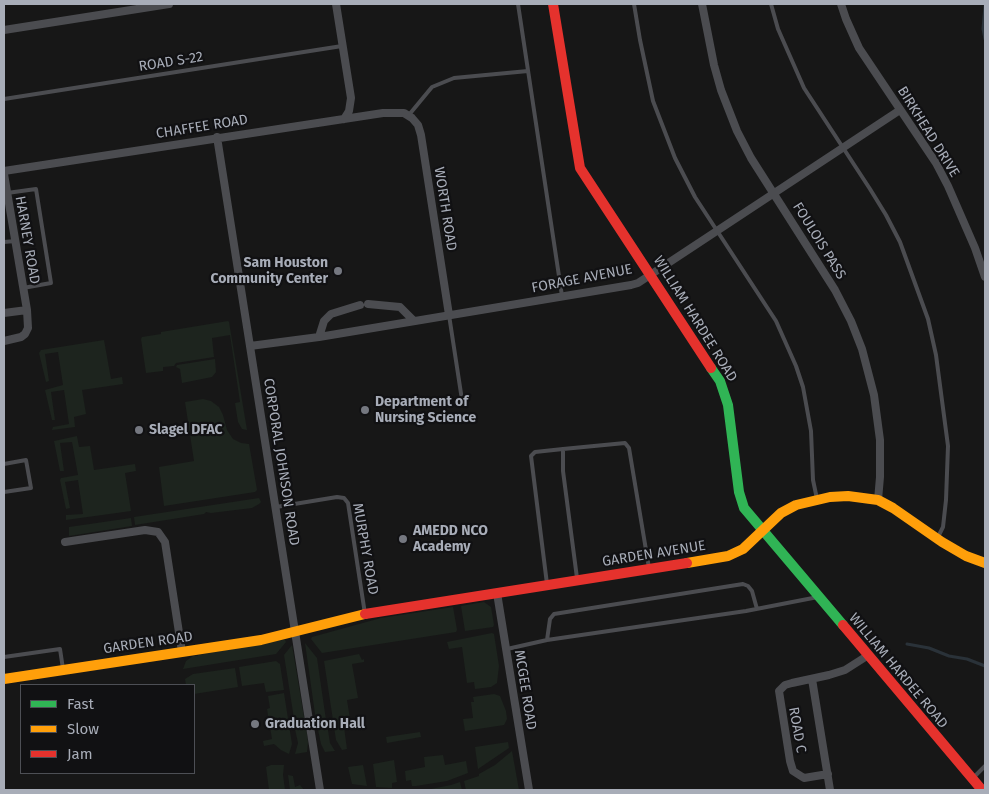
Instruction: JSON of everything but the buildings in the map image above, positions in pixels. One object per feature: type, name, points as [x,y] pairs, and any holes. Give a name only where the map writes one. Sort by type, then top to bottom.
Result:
[{"type":"street","points":[[4,30],[168,4]]},
{"type":"street","points":[[336,4],[351,98],[349,111],[344,119]]},
{"type":"street","name":"WILLIAM HARDEE ROAD","points":[[553,4],[580,168],[724,388],[739,492],[744,508],[762,532],[982,790]]},
{"type":"street","name":"FOULOIS PASS","points":[[702,4],[714,65],[737,131],[751,158],[835,290],[851,321],[862,349],[872,388],[880,440],[878,500]]},
{"type":"street","name":"BIRKHEAD DRIVE","points":[[841,4],[859,48],[936,163],[975,248],[985,277]]},
{"type":"street","name":"FORAGE AVENUE","points":[[250,346],[319,337],[631,285],[774,194],[900,110]]},
{"type":"street","name":"CHAFFEE ROAD","points":[[4,172],[383,112],[406,115]]},
{"type":"street","name":"WORTH ROAD","points":[[406,115],[418,125],[421,135],[450,315]]},
{"type":"street","name":"CORPORAL JOHNSON ROAD","points":[[217,137],[320,790]]},
{"type":"street","name":"HARNEY ROAD","points":[[4,172],[27,310],[28,328],[21,337],[4,341]]},
{"type":"street","points":[[319,337],[324,321],[331,314],[364,305],[400,307],[414,321]]},
{"type":"street","points":[[4,313],[27,310]]},
{"type":"street","name":"GARDEN AVENUE","points":[[295,631],[365,614],[728,556],[742,549],[781,513],[796,505],[816,499],[848,496],[878,500],[937,539],[966,556],[985,564]]},
{"type":"street","points":[[65,542],[145,530],[158,532],[165,542],[182,652]]},
{"type":"street","name":"MCGEE ROAD","points":[[497,593],[529,790]]},
{"type":"street","name":"GARDEN ROAD","points":[[4,679],[261,640],[295,631]]},
{"type":"street","points":[[830,790],[812,679],[845,670],[867,656]]},
{"type":"street","name":"ROAD C","points":[[812,679],[785,685],[779,691],[790,761],[793,771],[804,778],[828,774]]},
{"type":"lane","points":[[518,4],[562,297]]},
{"type":"lane","points":[[634,4],[653,101],[685,180],[716,231],[776,321],[796,366],[811,432],[813,480],[816,499]]},
{"type":"lane","points":[[771,4],[782,38],[804,88],[886,214],[900,242],[928,319],[936,355],[948,446],[943,527],[937,539]]},
{"type":"lane","name":"ROAD S-22","points":[[4,99],[342,46]]},
{"type":"lane","points":[[406,115],[432,87],[454,78],[528,71]]},
{"type":"lane","points":[[7,193],[36,189],[51,283],[23,288]]},
{"type":"lane","points":[[4,242],[15,241]]},
{"type":"lane","points":[[450,315],[462,400]]},
{"type":"lane","points":[[547,585],[531,456],[535,452],[625,443],[629,448],[649,568]]},
{"type":"lane","points":[[563,449],[563,471],[578,580]]},
{"type":"lane","points":[[4,464],[26,460],[30,488],[4,492]]},
{"type":"lane","name":"MURPHY ROAD","points":[[276,507],[337,497],[344,498],[348,503],[365,614]]},
{"type":"lane","points":[[547,640],[550,619],[554,614],[743,584],[752,591],[757,609]]},
{"type":"lane","points":[[506,649],[547,640],[757,609],[818,597]]},
{"type":"lane","points":[[4,657],[60,649],[63,670]]},
{"type":"lane","points":[[972,779],[985,766]]},
{"type":"shaded area","points":[[228,321],[247,430],[242,429],[238,422],[235,403],[240,402],[230,335],[212,338],[214,357],[176,363],[174,366],[163,367],[163,371],[146,373],[142,337]]},
{"type":"shaded area","points":[[104,340],[111,379],[122,377],[123,384],[82,390],[86,414],[74,417],[75,427],[52,430],[53,427],[69,424],[64,390],[51,392],[55,420],[52,420],[45,390],[63,385],[58,352],[45,354],[49,381],[46,382],[39,353],[41,350]]},
{"type":"shaded area","points":[[215,359],[216,372],[212,377],[182,383],[180,369],[176,367],[177,365]]},
{"type":"shaded area","points":[[203,399],[211,401],[219,407],[227,430],[233,439],[249,444],[257,490],[255,492],[164,506],[159,467],[194,461],[185,402]]},
{"type":"shaded area","points":[[77,436],[79,447],[90,446],[94,470],[135,464],[136,471],[125,473],[131,511],[66,520],[66,515],[83,514],[78,480],[65,482],[70,508],[66,509],[60,480],[61,478],[78,475],[72,442],[60,443],[64,471],[60,471],[54,441]]},
{"type":"shaded area","points":[[259,498],[261,502],[252,508],[206,512],[204,514],[135,525],[134,517]]},
{"type":"shaded area","points":[[131,518],[132,526],[69,536],[69,527]]},
{"type":"shaded area","points":[[484,602],[491,607],[493,627],[465,631],[461,606]]},
{"type":"shaded area","points":[[453,607],[456,632],[322,653],[311,639],[312,637],[381,618]]},
{"type":"shaded area","points":[[494,634],[499,666],[497,683],[491,687],[475,689],[474,682],[467,683],[462,647],[449,649],[447,642]]},
{"type":"shaded area","points":[[282,640],[286,642],[276,654],[183,669],[186,661],[193,656]]},
{"type":"shaded area","points":[[305,643],[317,658],[326,720],[316,721]]},
{"type":"shaded area","points":[[292,645],[305,723],[295,725],[284,655]]},
{"type":"shaded area","points":[[359,654],[362,660],[364,659],[364,662],[352,664],[358,698],[347,700],[350,719],[343,720],[347,749],[342,750],[336,740],[324,661]]},
{"type":"shaded area","points":[[276,661],[280,664],[284,690],[266,692],[264,683],[242,686],[239,667]]},
{"type":"shaded area","points":[[235,668],[238,687],[195,694],[195,684],[186,684],[185,679],[193,674]]},
{"type":"shaded area","points":[[284,693],[292,744],[289,754],[274,744],[264,746],[263,741],[272,739],[267,709],[270,708],[268,696]]},
{"type":"shaded area","points":[[494,694],[500,696],[506,711],[507,719],[504,725],[465,731],[463,719],[473,718],[471,702],[474,702],[473,697]]},
{"type":"shaded area","points":[[327,724],[330,743],[335,751],[325,752],[321,744],[317,725]]},
{"type":"shaded area","points":[[306,727],[307,752],[295,754],[298,743],[295,729]]},
{"type":"shaded area","points":[[420,732],[421,737],[387,743],[386,737]]},
{"type":"shaded area","points":[[508,742],[509,748],[478,769],[475,747]]},
{"type":"shaded area","points":[[512,751],[519,790],[466,790],[464,781],[479,776],[479,774],[495,765]]},
{"type":"shaded area","points":[[443,755],[445,765],[466,761],[468,773],[447,781],[416,786],[412,786],[411,780],[406,781],[405,771],[425,767],[424,757]]},
{"type":"shaded area","points":[[394,760],[397,782],[392,783],[392,788],[376,787],[373,764]]},
{"type":"shaded area","points":[[284,765],[285,790],[269,790],[266,767]]},
{"type":"shaded area","points":[[363,765],[367,786],[352,784],[348,767]]},
{"type":"shaded area","points":[[288,775],[293,776],[295,787],[300,785],[304,790],[290,790]]},
{"type":"shaded area","points":[[460,782],[462,790],[426,790],[451,785]]},
{"type":"waterway","points":[[985,6],[983,29],[985,39]]},
{"type":"waterway","points":[[907,644],[929,648],[985,666]]},
{"type":"traffic: fast","points":[[711,368],[720,381],[728,405],[739,492],[744,508],[843,625]]},
{"type":"traffic: slow","points":[[687,563],[728,556],[743,549],[781,513],[796,505],[830,497],[848,496],[878,500],[893,508],[942,542],[966,556],[985,563]]},
{"type":"traffic: slow","points":[[4,679],[261,640],[365,614]]},
{"type":"traffic: jam","points":[[553,4],[580,168],[711,368]]},
{"type":"traffic: jam","points":[[365,614],[687,563]]},
{"type":"traffic: jam","points":[[843,625],[982,790]]},
{"type":"place","name":"Sam Houston Community Center","points":[[338,271]]},
{"type":"place","name":"Department of Nursing Science","points":[[365,410]]},
{"type":"place","name":"Slagel DFAC","points":[[139,430]]},
{"type":"place","name":"AMEDD NCO Academy","points":[[403,539]]},
{"type":"place","name":"Graduation Hall","points":[[255,724]]}]
